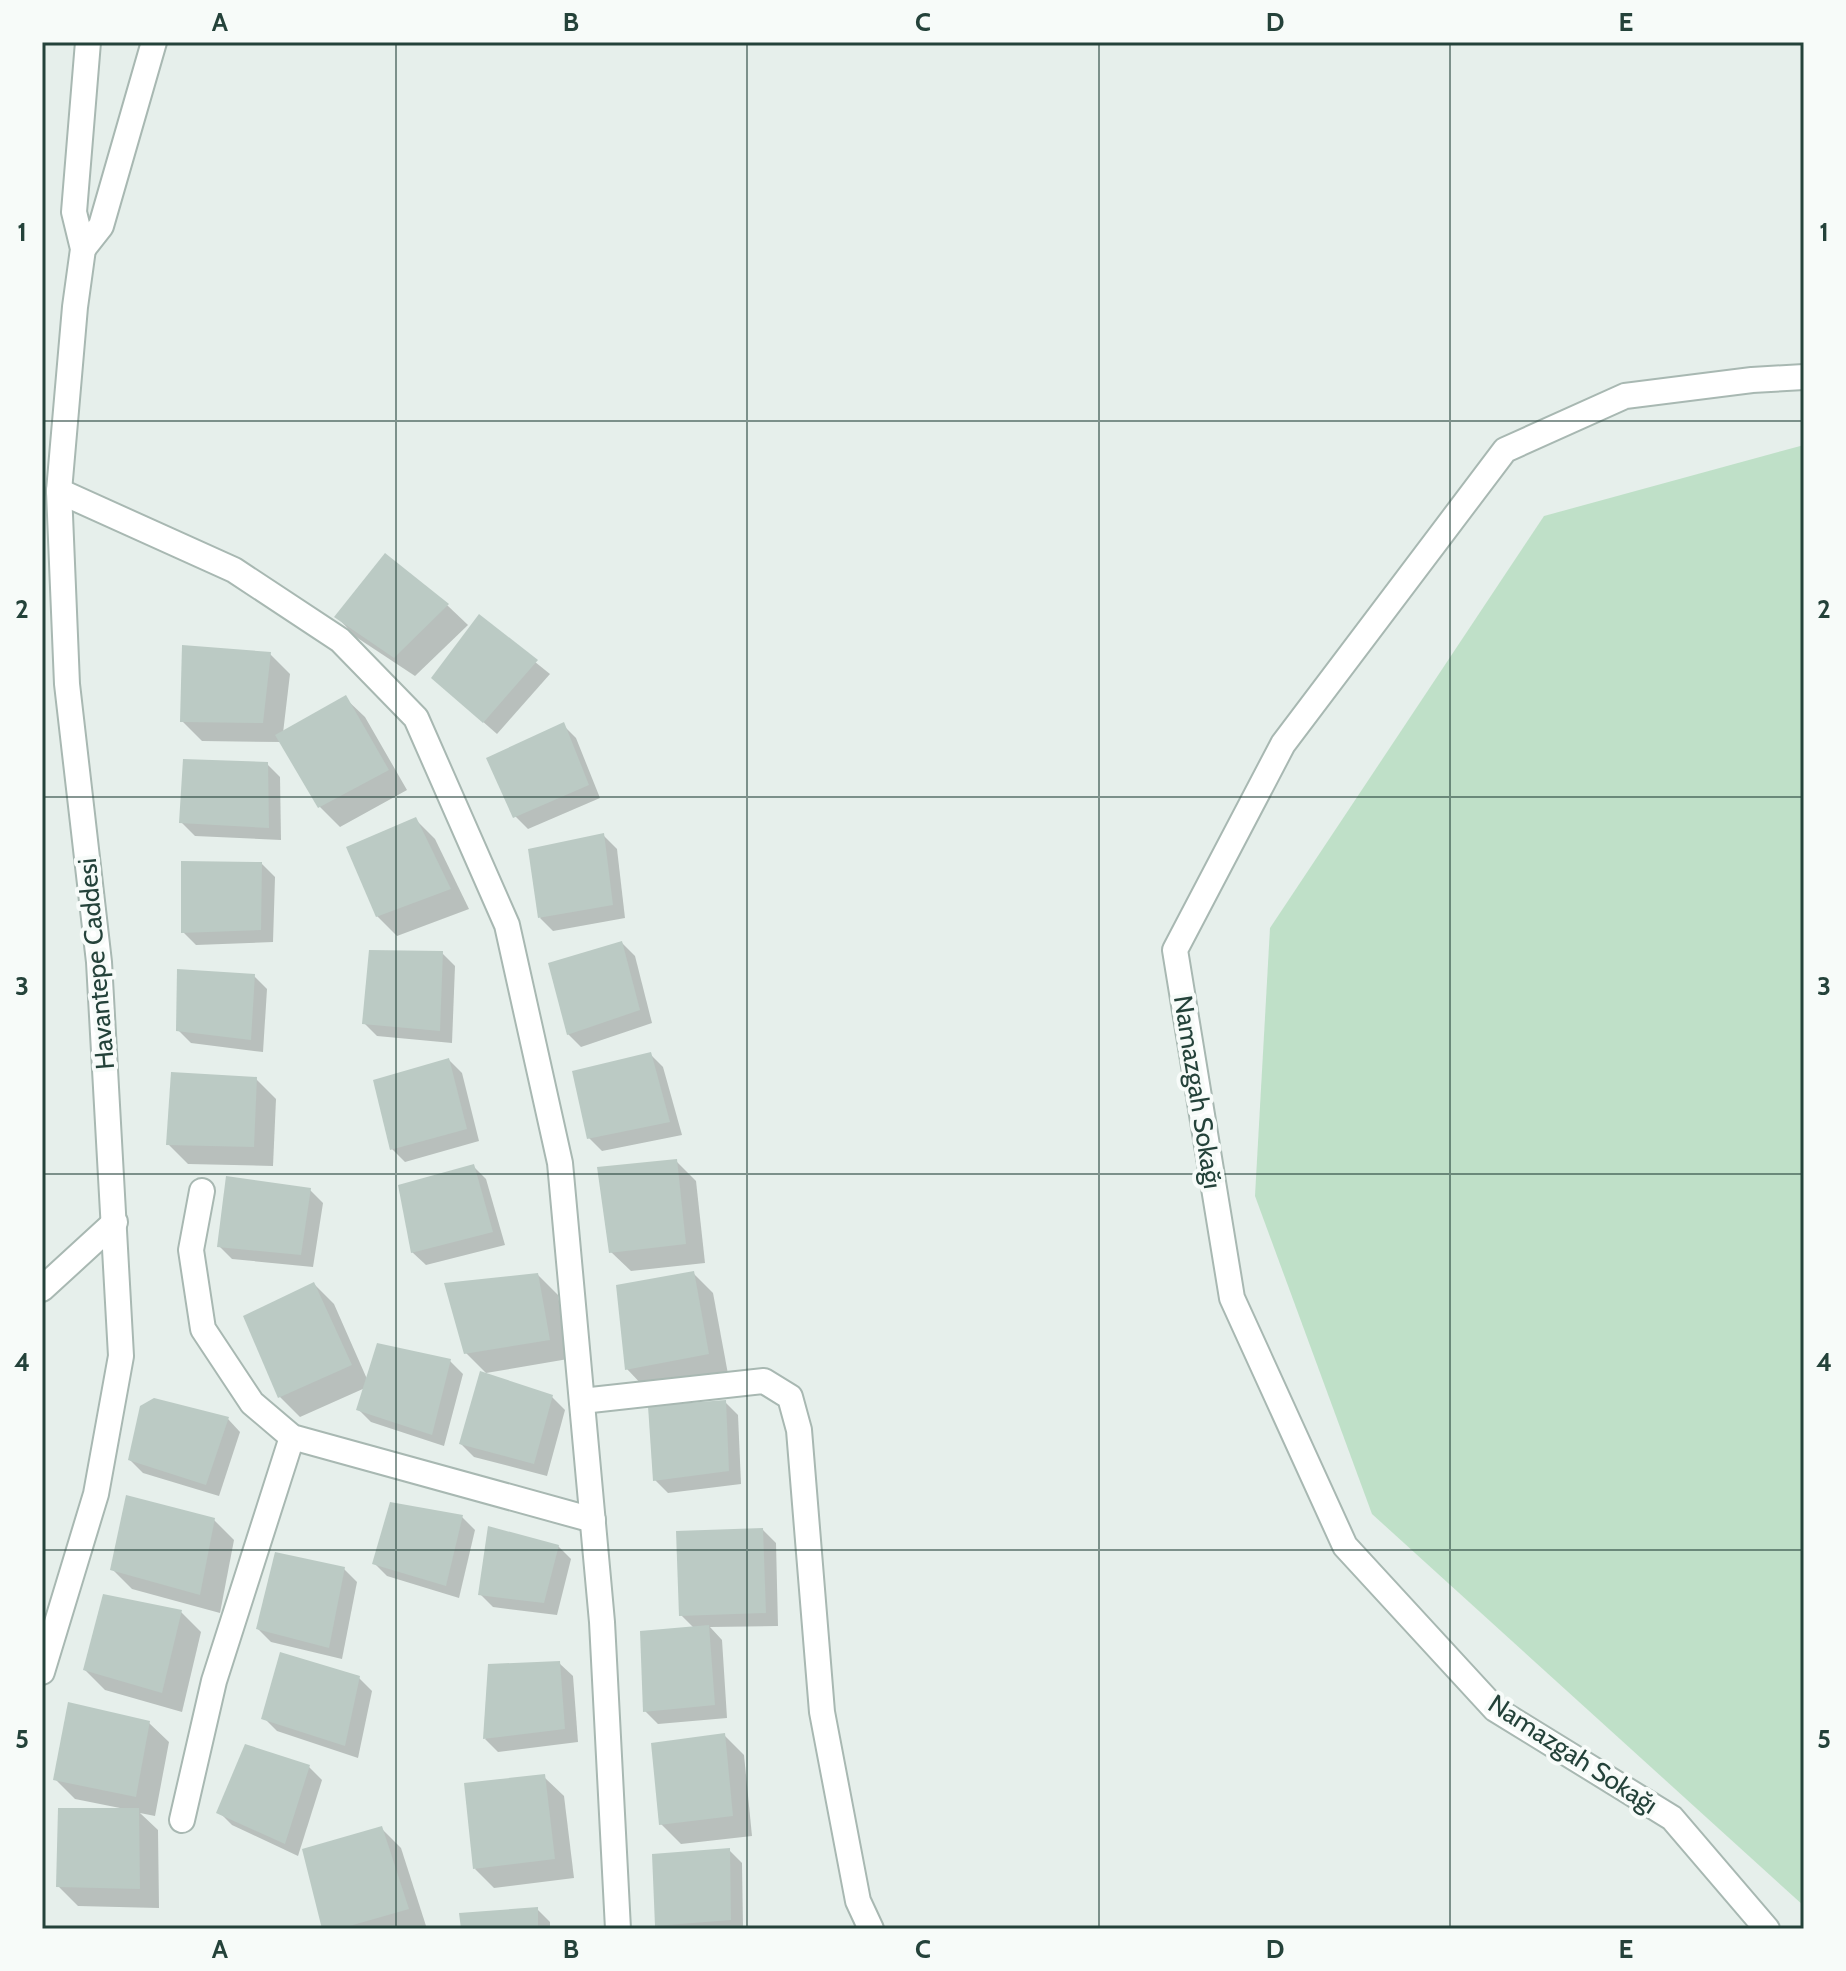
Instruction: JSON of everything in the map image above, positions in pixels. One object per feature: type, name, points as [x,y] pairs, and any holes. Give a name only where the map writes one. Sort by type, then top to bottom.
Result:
[{"type":"street","name":"Havantepe Caddesi","points":[[42,1672],[96,1494],[121,1356],[99,962],[67,684],[59,491],[83,249],[74,212],[88,42]]},
{"type":"street","name":"Havantepe Caddesi","points":[[83,249],[101,226],[154,42]]},
{"type":"street","name":"Namazgah Sokağı","points":[[1767,1929],[1672,1818],[1495,1709],[1345,1546],[1232,1298],[1175,950],[1283,744],[1505,450],[1625,396],[1752,380],[1804,377]]},
{"type":"street","points":[[59,491],[234,570],[340,640],[416,718],[507,925],[560,1163],[602,1622],[618,1929]]},
{"type":"street","points":[[202,1191],[191,1250],[203,1329],[252,1403],[292,1437],[593,1520]]},
{"type":"street","points":[[42,1289],[115,1222]]},
{"type":"street","points":[[582,1401],[764,1381],[790,1397],[799,1430],[822,1712],[858,1901],[871,1929]]},
{"type":"street","points":[[182,1820],[214,1681],[292,1437]]},
{"type":"green space","points":[[1804,445],[1804,1906],[1372,1514],[1255,1196],[1270,928],[1544,516]]},
{"type":"building","points":[[385,553],[449,604],[394,658],[334,617]]},
{"type":"building","points":[[479,614],[538,660],[483,723],[431,678]]},
{"type":"building","points":[[182,645],[271,652],[263,723],[180,722]]},
{"type":"building","points":[[346,695],[389,770],[318,808],[275,735]]},
{"type":"building","points":[[564,722],[589,785],[513,818],[486,758]]},
{"type":"building","points":[[183,759],[268,762],[269,828],[179,823]]},
{"type":"building","points":[[416,817],[451,889],[376,917],[346,847]]},
{"type":"building","points":[[604,833],[613,905],[538,918],[528,849]]},
{"type":"building","points":[[181,861],[262,862],[261,930],[181,933]]},
{"type":"building","points":[[622,941],[640,1010],[567,1035],[548,963]]},
{"type":"building","points":[[369,950],[443,951],[440,1031],[362,1024]]},
{"type":"building","points":[[177,969],[255,974],[251,1040],[176,1031]]},
{"type":"building","points":[[651,1052],[670,1122],[587,1139],[572,1071]]},
{"type":"building","points":[[449,1058],[467,1129],[390,1150],[373,1080]]},
{"type":"building","points":[[171,1072],[257,1077],[254,1147],[166,1145]]},
{"type":"building","points":[[677,1159],[686,1244],[609,1253],[597,1167]]},
{"type":"building","points":[[474,1164],[493,1232],[411,1253],[398,1185]]},
{"type":"building","points":[[226,1176],[311,1188],[301,1255],[217,1247]]},
{"type":"building","points":[[694,1271],[709,1354],[625,1370],[616,1285]]},
{"type":"building","points":[[538,1273],[550,1340],[464,1354],[444,1283]]},
{"type":"building","points":[[314,1282],[352,1365],[278,1398],[243,1316]]},
{"type":"building","points":[[377,1343],[451,1359],[432,1435],[356,1410]]},
{"type":"building","points":[[480,1371],[553,1395],[534,1464],[459,1444]]},
{"type":"building","points":[[154,1398],[229,1417],[206,1485],[128,1460],[140,1406]]},
{"type":"building","points":[[726,1400],[729,1471],[653,1481],[648,1406]]},
{"type":"building","points":[[126,1495],[215,1518],[200,1595],[110,1570]]},
{"type":"building","points":[[390,1502],[463,1515],[446,1586],[372,1564]]},
{"type":"building","points":[[488,1526],[559,1545],[544,1603],[478,1595]]},
{"type":"building","points":[[763,1528],[766,1613],[679,1616],[676,1531]]},
{"type":"building","points":[[275,1552],[345,1567],[329,1648],[256,1629]]},
{"type":"building","points":[[103,1594],[182,1610],[162,1693],[83,1670]]},
{"type":"building","points":[[709,1625],[715,1705],[643,1712],[640,1631]]},
{"type":"building","points":[[280,1652],[360,1676],[345,1746],[261,1719]]},
{"type":"building","points":[[560,1661],[565,1729],[483,1739],[488,1664]]},
{"type":"building","points":[[68,1702],[150,1721],[136,1797],[53,1780]]},
{"type":"building","points":[[725,1733],[733,1816],[659,1825],[651,1743]]},
{"type":"building","points":[[245,1744],[310,1765],[285,1844],[216,1813]]},
{"type":"building","points":[[545,1774],[555,1859],[473,1869],[464,1783]]},
{"type":"building","points":[[58,1808],[139,1808],[140,1889],[56,1887]]},
{"type":"building","points":[[382,1826],[409,1909],[339,1929],[322,1929],[302,1849]]},
{"type":"building","points":[[730,1848],[731,1920],[655,1926],[652,1854]]},
{"type":"building","points":[[538,1907],[538,1929],[461,1929],[459,1913]]}]
